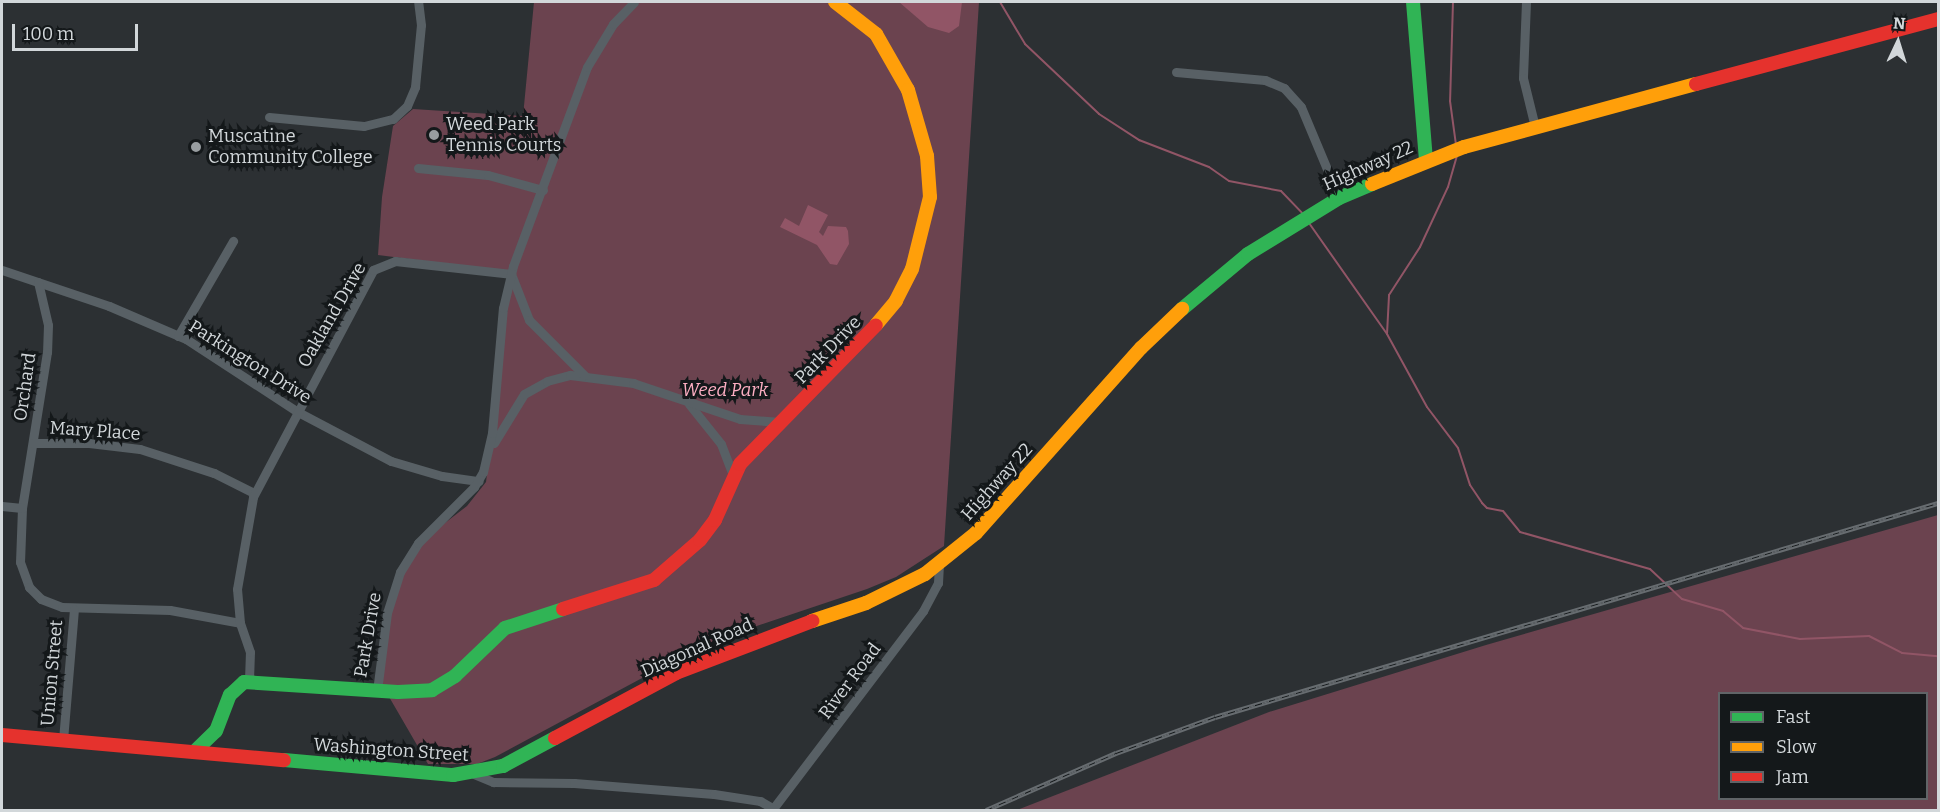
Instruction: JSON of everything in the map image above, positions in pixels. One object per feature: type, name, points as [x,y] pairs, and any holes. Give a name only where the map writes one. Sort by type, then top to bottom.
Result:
[{"type":"main road","name":"Park Drive","points":[[249,680],[377,691],[412,692],[442,686],[494,636],[514,623],[654,580],[678,562],[709,530],[733,475],[780,422],[870,333],[896,301],[915,261],[930,197],[919,122],[897,66],[876,34],[835,2]]},
{"type":"main road","points":[[1413,2],[1425,159]]},
{"type":"main road","name":"Highway 22","points":[[939,565],[976,532],[1141,348],[1191,300],[1248,254],[1339,198],[1425,159],[1535,127],[1938,19]]},
{"type":"main road","name":"Diagonal Road","points":[[474,774],[518,759],[676,674],[760,638],[890,593],[939,565]]},
{"type":"main road","points":[[194,752],[216,731],[234,689],[249,680]]},
{"type":"main road","name":"Washington Street","points":[[2,735],[474,774]]},
{"type":"street","points":[[269,117],[364,126],[393,119],[407,106],[415,87],[420,36],[418,2]]},
{"type":"street","name":"Park Drive","points":[[377,691],[387,613],[400,572],[418,543],[479,480],[490,450],[502,313],[511,274],[587,67],[613,24],[634,2]]},
{"type":"street","points":[[1526,2],[1523,78],[1535,127]]},
{"type":"street","points":[[1176,72],[1265,80],[1284,88],[1301,107],[1339,198]]},
{"type":"street","points":[[418,168],[488,175],[543,190]]},
{"type":"street","points":[[178,336],[233,241]]},
{"type":"street","name":"Oakland Drive","points":[[249,680],[250,652],[240,623],[237,589],[254,493],[373,270],[388,262],[409,262],[511,274]]},
{"type":"street","name":"Parkington Drive","points":[[2,270],[178,336],[298,412],[391,461],[441,476],[479,480]]},
{"type":"street","points":[[511,274],[523,309],[542,336],[584,375]]},
{"type":"street","name":"Orchard","points":[[38,282],[48,325],[47,352],[22,508],[20,562],[25,581],[41,599],[74,609],[170,610],[240,623]]},
{"type":"street","points":[[502,313],[523,309]]},
{"type":"street","points":[[490,450],[524,394],[557,377],[584,375],[649,387],[740,419],[780,422]]},
{"type":"street","points":[[684,400],[721,444],[733,475]]},
{"type":"street","name":"Mary Place","points":[[33,443],[89,443],[140,449],[214,472],[254,493]]},
{"type":"street","points":[[2,506],[22,508]]},
{"type":"street","name":"River Road","points":[[773,810],[923,611],[938,583],[939,565]]},
{"type":"street","name":"Union Street","points":[[63,740],[74,609]]},
{"type":"street","name":"Washington Street","points":[[474,774],[493,782],[574,783],[714,794],[760,801],[773,810]]},
{"type":"green space","name":"Weed Park","points":[[534,2],[979,2],[944,546],[896,577],[745,630],[685,655],[495,757],[477,764],[428,764],[381,683],[391,608],[405,570],[428,536],[467,506],[486,482],[512,272],[378,255],[382,197],[393,126],[413,109],[523,116]]},
{"type":"green space","points":[[1938,515],[1938,810],[1017,810],[1269,712],[1486,645]]},
{"type":"shaded area","points":[[899,2],[962,2],[959,26],[949,33],[928,27]]},
{"type":"shaded area","points":[[808,205],[828,215],[819,232],[823,236],[828,226],[846,227],[848,231],[849,244],[837,265],[830,264],[817,245],[780,227],[785,218],[799,226]]},
{"type":"waterway","points":[[1000,2],[1025,44],[1099,114],[1139,140],[1209,167],[1229,181],[1281,191],[1302,213]]},
{"type":"waterway","points":[[1453,2],[1450,101],[1456,145]]},
{"type":"waterway","points":[[1387,334],[1389,295],[1420,247],[1448,187],[1457,156]]},
{"type":"waterway","points":[[1309,223],[1387,334],[1427,407],[1458,448],[1470,485],[1482,503],[1487,508],[1503,511],[1520,532],[1650,569],[1682,599],[1723,611],[1743,628],[1800,639],[1869,636],[1902,653],[1938,656]]},
{"type":"railway","points":[[986,810],[1116,753],[1215,717],[1938,503]]},
{"type":"traffic: fast","points":[[1413,2],[1426,159]]},
{"type":"traffic: fast","points":[[1182,309],[1248,254],[1339,198],[1372,184]]},
{"type":"traffic: fast","points":[[194,752],[216,731],[230,695],[244,682],[398,692],[432,690],[455,676],[505,628],[563,609]]},
{"type":"traffic: fast","points":[[284,760],[453,775],[503,766],[555,738]]},
{"type":"traffic: slow","points":[[835,2],[876,34],[908,90],[927,156],[930,197],[912,269],[896,301],[876,325]]},
{"type":"traffic: slow","points":[[1372,184],[1464,147],[1696,84]]},
{"type":"traffic: slow","points":[[812,621],[866,603],[925,574],[976,533],[1141,348],[1182,309]]},
{"type":"traffic: jam","points":[[1696,84],[1938,19]]},
{"type":"traffic: jam","points":[[563,609],[654,580],[700,540],[715,520],[740,464],[876,325]]},
{"type":"traffic: jam","points":[[555,738],[676,673],[812,621]]},
{"type":"traffic: jam","points":[[2,735],[284,760]]},
{"type":"place","name":"Weed Park Tennis Courts","points":[[434,135]]},
{"type":"place","name":"Muscatine Community College","points":[[196,147]]}]
